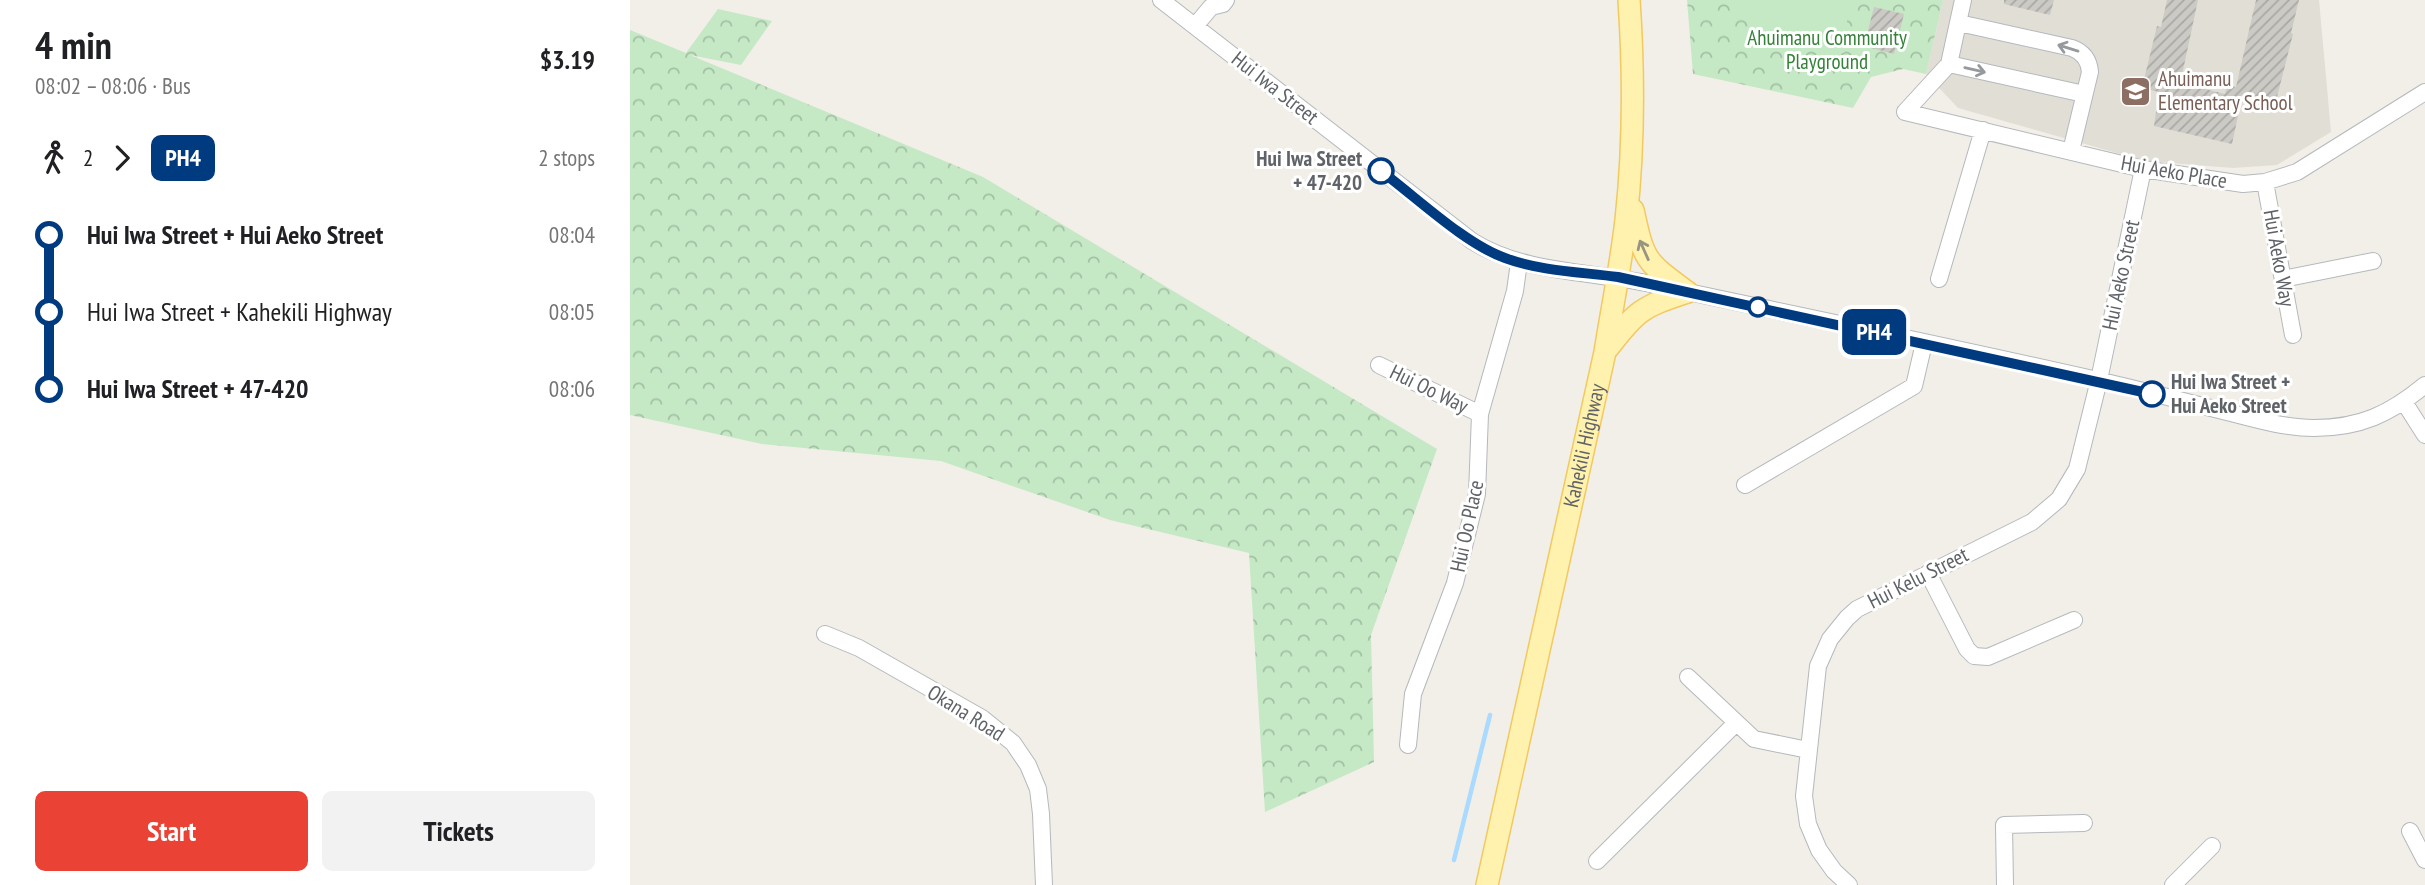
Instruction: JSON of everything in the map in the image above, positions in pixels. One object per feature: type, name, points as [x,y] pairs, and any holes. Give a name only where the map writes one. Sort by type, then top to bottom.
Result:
[{"type":"main road","name":"Kahekili Highway","points":[[1487,885],[1605,352],[1618,277],[1628,191],[1633,88],[1629,0]]},
{"type":"main road","points":[[1628,191],[1646,258],[1687,292]]},
{"type":"main road","points":[[1605,352],[1636,314],[1647,306],[1687,292]]},
{"type":"street","name":"Hui Iwa Street","points":[[1161,0],[1472,241],[1493,253],[1519,262],[1618,277],[2099,380],[2295,427],[2348,425],[2382,414],[2404,402],[2425,385]]},
{"type":"street","points":[[1964,0],[1949,64],[2084,94]]},
{"type":"street","points":[[1195,26],[1216,2]]},
{"type":"street","points":[[1959,23],[2077,50],[2086,58],[2090,67],[2071,151]]},
{"type":"street","name":"Hui Aeko Place","points":[[1949,64],[1905,112],[2143,169],[2243,184],[2297,172],[2425,92]]},
{"type":"street","points":[[1939,279],[1983,130]]},
{"type":"street","name":"Hui Aeko Street","points":[[2099,380],[2143,169]]},
{"type":"street","name":"Hui Aeko Way","points":[[2265,181],[2294,335]]},
{"type":"street","points":[[2283,279],[2373,261]]},
{"type":"street","name":"Hui Oo Place","points":[[1408,745],[1415,687],[1455,583],[1477,494],[1480,414],[1515,291],[1519,262]]},
{"type":"street","points":[[1745,485],[1914,386],[1924,343]]},
{"type":"street","name":"Hui Oo Way","points":[[1379,365],[1480,414]]},
{"type":"street","name":"Hui Kelu Street","points":[[1849,885],[1827,862],[1808,824],[1804,796],[1815,681],[1829,639],[1857,609],[2032,522],[2059,499],[2077,469],[2099,380]]},
{"type":"street","points":[[2404,402],[2425,435]]},
{"type":"street","points":[[1928,573],[1967,649],[1979,657],[1988,657],[2074,620]]},
{"type":"street","name":"Okana Road","points":[[825,634],[859,648],[982,718],[1013,743],[1028,765],[1038,789],[1044,885]]},
{"type":"street","points":[[1688,677],[1758,741],[1808,750]]},
{"type":"street","points":[[1597,861],[1736,723]]},
{"type":"street","points":[[2005,885],[2004,825],[2084,823]]},
{"type":"street","points":[[2410,831],[2425,860]]},
{"type":"street","points":[[2173,885],[2212,846]]},
{"type":"shaded area","name":"Ahuimanu Elementary School","points":[[1943,0],[2319,0],[2331,132],[2277,165],[2233,168],[2145,161],[1958,108],[1926,74]]},
{"type":"green space","name":"Ahuimanu Community Playground","points":[[1687,0],[1943,0],[1926,74],[1903,69],[1871,77],[1853,108],[1693,74]]},
{"type":"green space","points":[[1732,0],[1849,0],[1844,53],[1784,36],[1756,20]]},
{"type":"green space","points":[[718,9],[772,21],[741,65],[690,55],[983,177],[1437,449],[1371,635],[1374,762],[1265,812],[1249,553],[1110,520],[941,461],[762,444],[630,415],[630,30],[686,53]]},
{"type":"building","points":[[2004,0],[2054,0],[2050,15],[2004,4]]},
{"type":"building","points":[[2167,0],[2198,0],[2182,75],[2191,77],[2189,85],[2225,94],[2227,85],[2236,87],[2256,0],[2299,0],[2275,105],[2272,105],[2271,109],[2241,102],[2232,144],[2154,126],[2159,92],[2142,88],[2157,26],[2161,27]]},
{"type":"building","points":[[1874,7],[1904,14],[1894,54],[1864,46]]},
{"type":"waterway","points":[[1454,860],[1490,715]]},
{"type":"bus line","name":"PH4","points":[[1381,171],[1472,241],[1506,258],[1532,265],[1618,277],[2152,394]]},
{"type":"place","name":"Ahuimanu Elementary School","points":[[2135,91]]},
{"type":"place","name":"Hui Iwa Street + 47-420","points":[[1381,171]]},
{"type":"place","name":"Hui Iwa Street + Hui Aeko Street","points":[[2152,394]]}]
